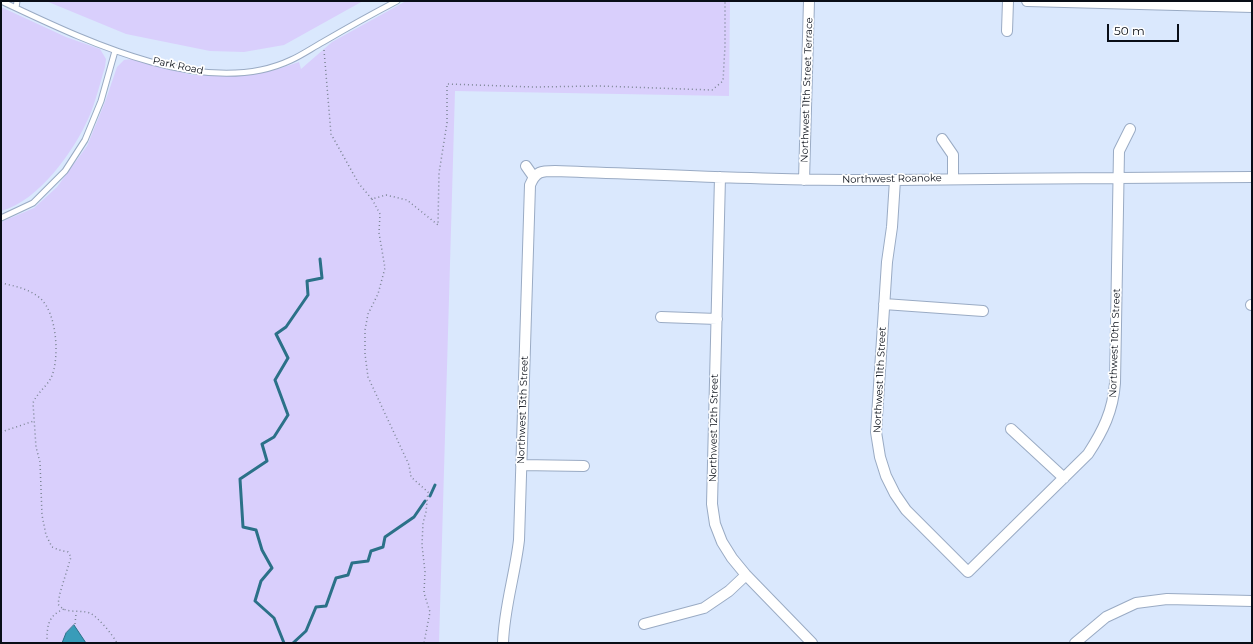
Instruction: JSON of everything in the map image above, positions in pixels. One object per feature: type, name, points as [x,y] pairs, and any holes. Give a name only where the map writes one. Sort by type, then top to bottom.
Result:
[{"type":"street","name":"Northwest 11th Street Terrace","points":[[804,180],[810,1]]},
{"type":"street","points":[[1007,31],[1008,1]]},
{"type":"street","points":[[1027,1],[1252,8]]},
{"type":"street","name":"Northwest 10th Street","points":[[968,572],[1088,454],[1099,437],[1110,415],[1114,398],[1115,383],[1119,151],[1130,129]]},
{"type":"street","points":[[942,139],[953,155],[953,179]]},
{"type":"street","points":[[526,166],[534,176]]},
{"type":"street","name":"Northwest Roanoke","points":[[534,176],[539,172],[555,171],[804,180],[1252,177]]},
{"type":"street","name":"Northwest 13th Street","points":[[503,643],[504,626],[516,566],[519,540],[530,185],[534,176]]},
{"type":"street","name":"Northwest 12th Street","points":[[720,177],[712,504],[715,524],[722,542],[732,558],[812,643]]},
{"type":"street","name":"Northwest 11th Street","points":[[894,180],[892,227],[887,262],[876,432],[880,457],[886,476],[895,494],[906,510],[968,572]]},
{"type":"street","points":[[884,304],[983,311]]},
{"type":"street","points":[[661,317],[717,319]]},
{"type":"street","points":[[1011,429],[1064,478]]},
{"type":"street","points":[[521,465],[584,466]]},
{"type":"street","points":[[644,624],[704,608],[729,591],[746,574]]},
{"type":"street","points":[[1075,643],[1106,617],[1136,603],[1167,599],[1252,601]]},
{"type":"lane","name":"Park Road","points":[[1,1],[62,30],[115,51],[175,68],[206,73],[240,73],[269,68],[291,60],[397,1]]},
{"type":"lane","points":[[16,8],[17,1]]},
{"type":"lane","points":[[1,218],[33,203],[65,171],[85,140],[101,101],[115,51]]},
{"type":"path","points":[[372,198],[386,195],[407,200],[438,224],[439,173],[447,123],[447,84],[534,87],[600,86],[712,90],[723,81],[725,1]]},
{"type":"path","points":[[323,42],[331,134],[359,184],[372,198],[380,214],[379,233],[385,268],[378,294],[368,314],[365,330],[365,354],[368,377],[409,465],[411,476],[428,492],[426,512],[423,523],[422,544],[425,572],[424,593],[430,612],[424,643]]},
{"type":"path","points":[[1,283],[17,286],[31,292],[41,299],[46,306],[52,321],[57,347],[55,362],[50,378],[35,397],[33,403],[36,447],[40,462],[42,514],[46,535],[52,547],[68,552],[71,557],[58,604],[64,610]]},
{"type":"path","points":[[1,432],[34,422]]},
{"type":"path","points":[[47,643],[47,628],[50,619],[58,612],[64,610],[89,613],[102,623],[117,643]]},
{"type":"path","points":[[71,611],[76,614]]},
{"type":"path","points":[[75,624],[76,614],[78,612]]},
{"type":"shaded area","points":[[46,1],[363,1],[284,45],[244,52],[210,51],[126,34]]},
{"type":"shaded area","points":[[406,1],[730,1],[729,96],[455,91],[439,643],[1,643],[1,222],[34,208],[57,187],[87,146],[105,102],[117,67],[124,60],[132,59],[192,75],[251,74],[278,69],[299,62],[301,69],[332,42]]},
{"type":"shaded area","points":[[1,7],[66,37],[100,49],[106,59],[94,105],[74,145],[65,159],[42,186],[29,197],[1,211]]},
{"type":"water","points":[[74,625],[86,643],[62,643],[66,633]]},
{"type":"waterway","points":[[284,643],[274,618],[255,601],[261,581],[272,568],[262,550],[256,530],[243,527],[240,479],[267,461],[262,444],[274,437],[288,415],[275,380],[288,358],[276,334],[286,327],[308,295],[307,281],[322,278],[320,259]]},
{"type":"waterway","points":[[430,496],[435,485]]},
{"type":"waterway","points":[[293,643],[306,631],[316,607],[326,606],[336,578],[348,575],[352,563],[368,561],[371,551],[383,547],[385,537],[414,517],[425,501]]}]
